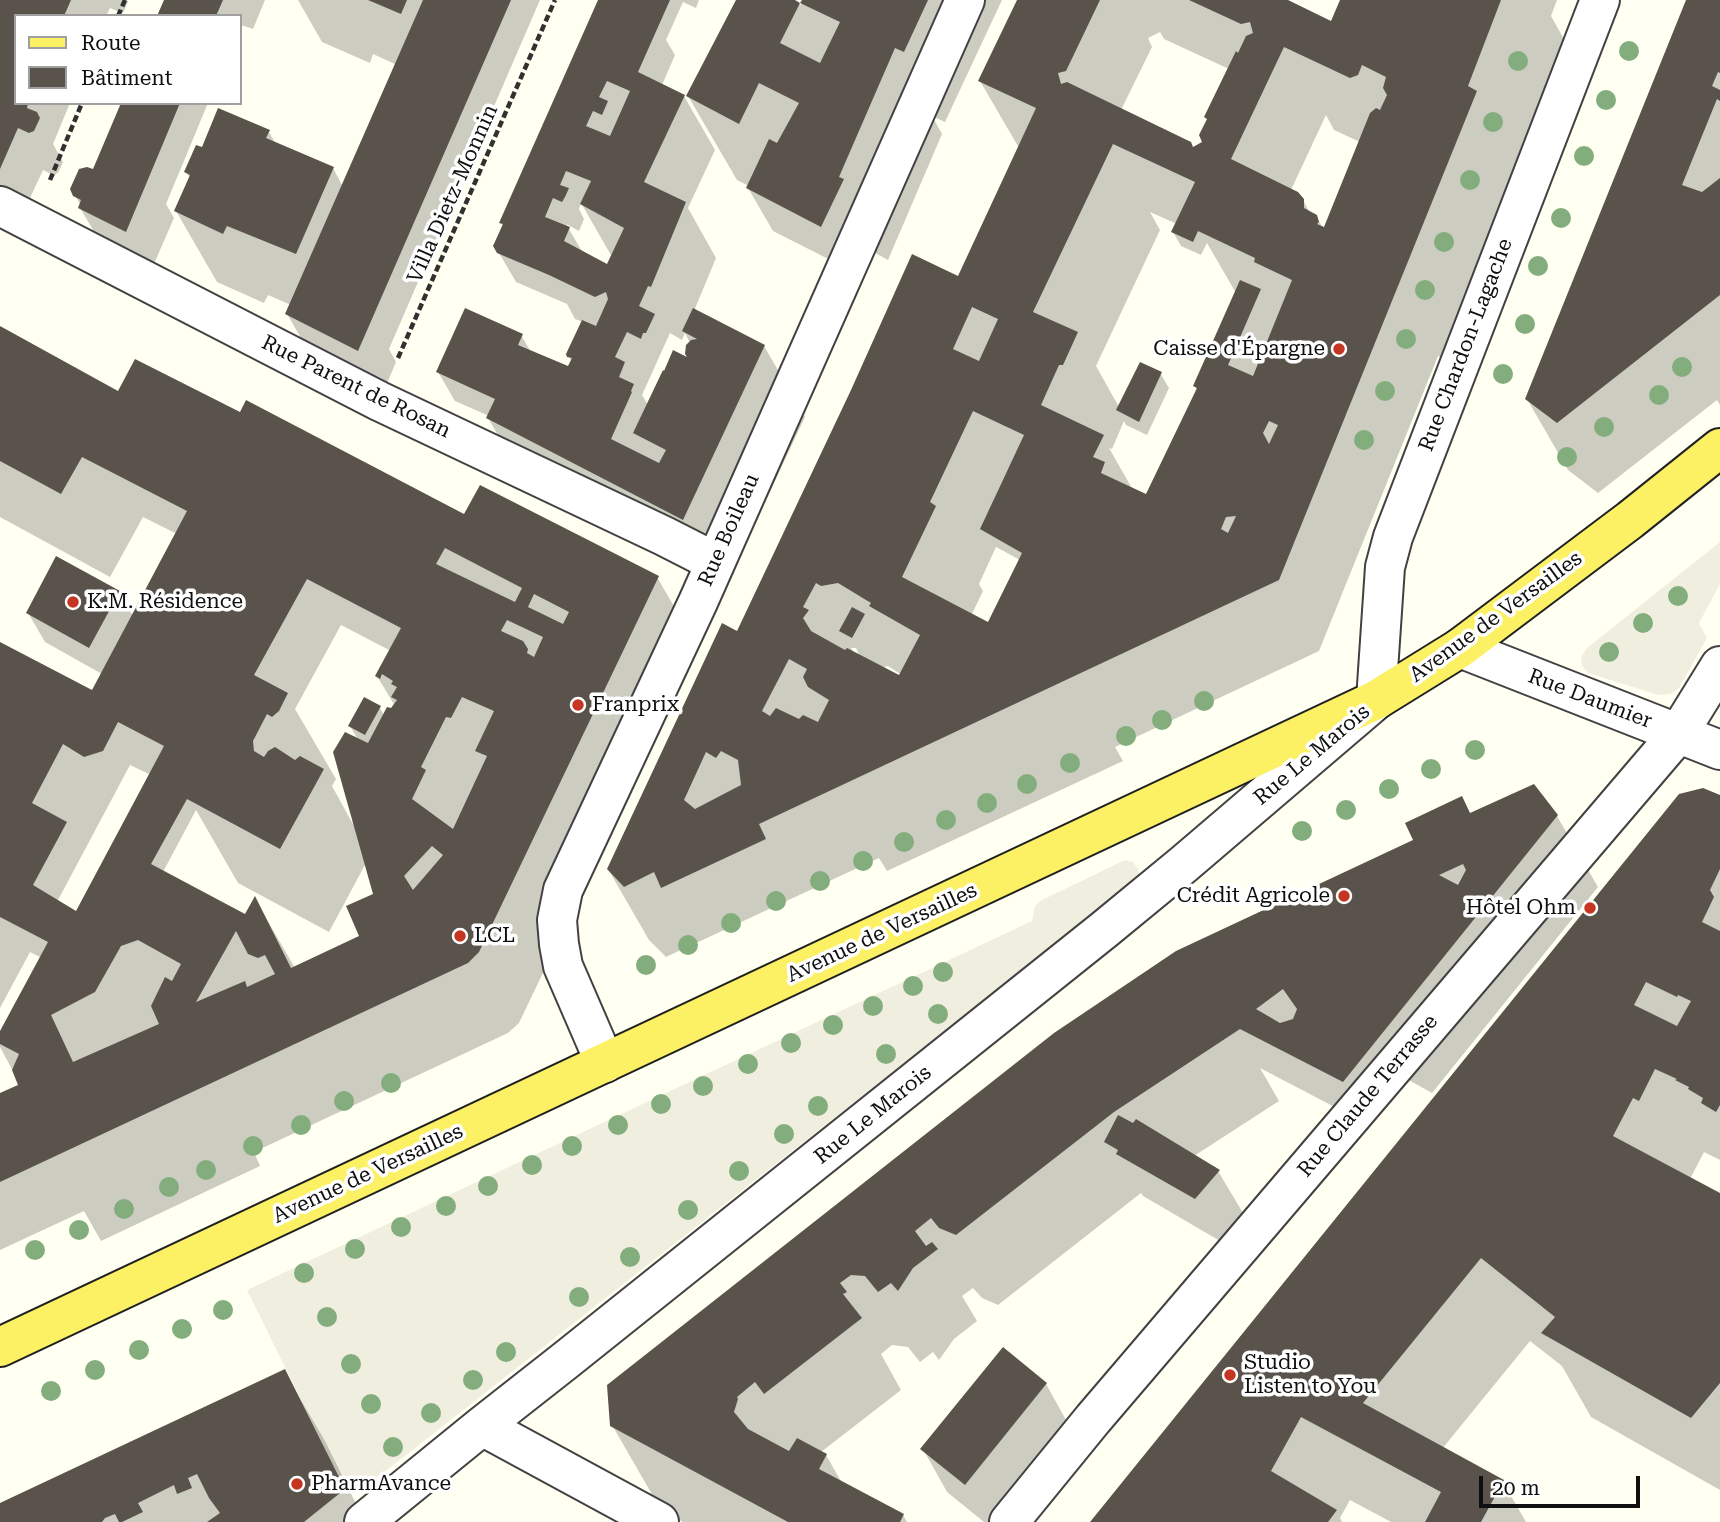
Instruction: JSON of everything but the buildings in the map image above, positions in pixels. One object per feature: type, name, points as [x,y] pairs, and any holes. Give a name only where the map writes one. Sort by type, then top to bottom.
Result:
[{"type":"main road","name":"Avenue de Versailles","points":[[0,1347],[1376,700],[1460,649],[1720,448]]},
{"type":"street","name":"Rue Boileau","points":[[605,1063],[563,965],[557,920],[563,890],[698,602],[965,0]]},
{"type":"street","name":"Rue Chardon-Lagache","points":[[1376,700],[1384,567],[1393,537],[1600,0]]},
{"type":"street","name":"Rue Parent de Rosan","points":[[0,206],[379,401],[715,562]]},
{"type":"street","name":"Rue Daumier","points":[[1460,649],[1720,750]]},
{"type":"street","name":"Rue Claude Terrasse","points":[[1009,1522],[1093,1419],[1678,734],[1720,666]]},
{"type":"street","name":"Rue Le Marois","points":[[364,1522],[1105,929],[1376,700]]},
{"type":"street","points":[[482,1426],[659,1522]]},
{"type":"path","name":"Villa Dietz-Monnin","points":[[379,401],[555,0]]},
{"type":"path","points":[[33,223],[81,105]]},
{"type":"shaded area","points":[[1720,542],[1720,584],[1699,623],[1707,638],[1679,688],[1670,694],[1658,695],[1588,673],[1582,666],[1581,657],[1587,648]]},
{"type":"shaded area","points":[[1125,860],[1133,862],[1138,869],[1139,875],[1135,881],[382,1474],[348,1495],[247,1290],[1032,921],[1035,906],[1040,901]]},
{"type":"place","name":"Caisse d'Épargne","points":[[1339,349]]},
{"type":"place","name":"K.M. Résidence","points":[[73,602]]},
{"type":"place","name":"Franprix","points":[[578,705]]},
{"type":"place","name":"Crédit Agricole","points":[[1344,896]]},
{"type":"place","name":"Hôtel Ohm","points":[[1590,908]]},
{"type":"place","name":"LCL","points":[[460,936]]},
{"type":"place","name":"Studio Listen to You","points":[[1230,1375]]},
{"type":"place","name":"PharmAvance","points":[[297,1484]]}]
